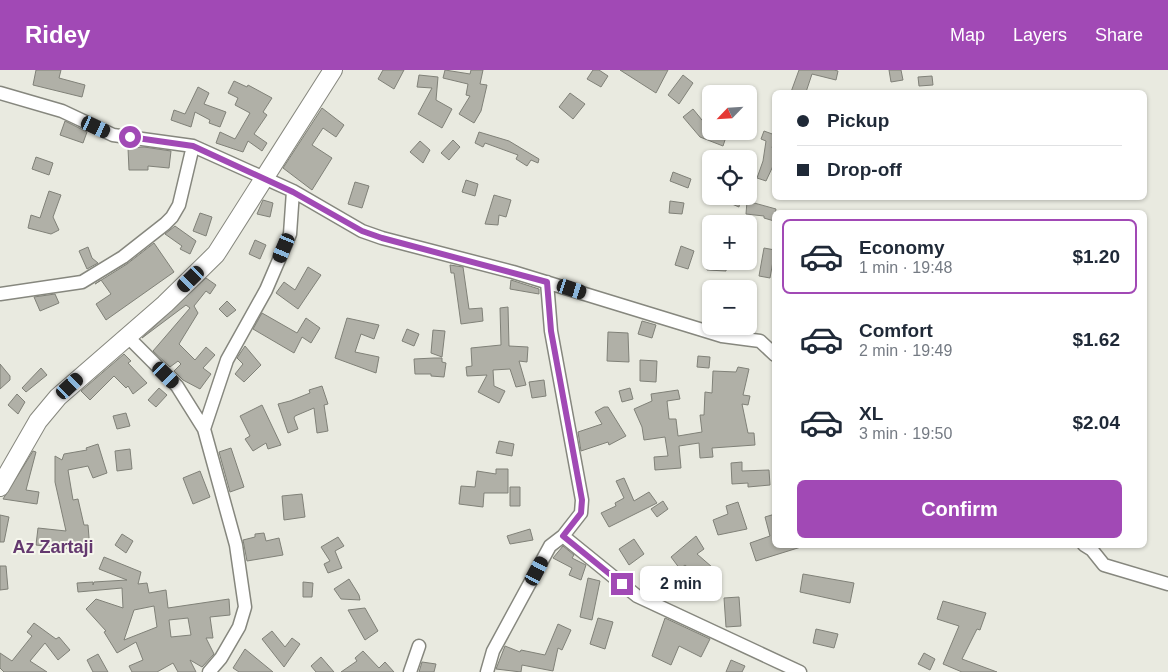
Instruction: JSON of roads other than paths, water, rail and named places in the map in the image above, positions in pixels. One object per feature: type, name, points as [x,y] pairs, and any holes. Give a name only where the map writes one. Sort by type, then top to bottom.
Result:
[{"type":"street","points":[[0,487],[43,415],[64,392],[166,304],[216,254],[334,70]]},
{"type":"street","points":[[0,93],[62,111],[113,135],[193,146],[293,192],[362,231],[547,282],[722,336],[760,342],[772,352]]},
{"type":"street","points":[[0,294],[82,282],[123,257],[172,217],[179,205],[193,146]]},
{"type":"street","points":[[204,430],[227,360],[266,290],[290,234],[293,192]]},
{"type":"street","points":[[487,672],[493,651],[550,546],[563,536],[581,513],[582,500],[551,331],[547,282]]},
{"type":"street","points":[[128,337],[177,386],[204,430],[236,545],[245,607],[239,628],[221,658],[209,672]]},
{"type":"street","points":[[563,536],[637,596],[800,672]]},
{"type":"street","points":[[1089,548],[1104,565],[1168,584]]},
{"type":"street","points":[[410,672],[419,646]]},
{"type":"district","name":"Az Zartaji","points":[[53,547]]}]
